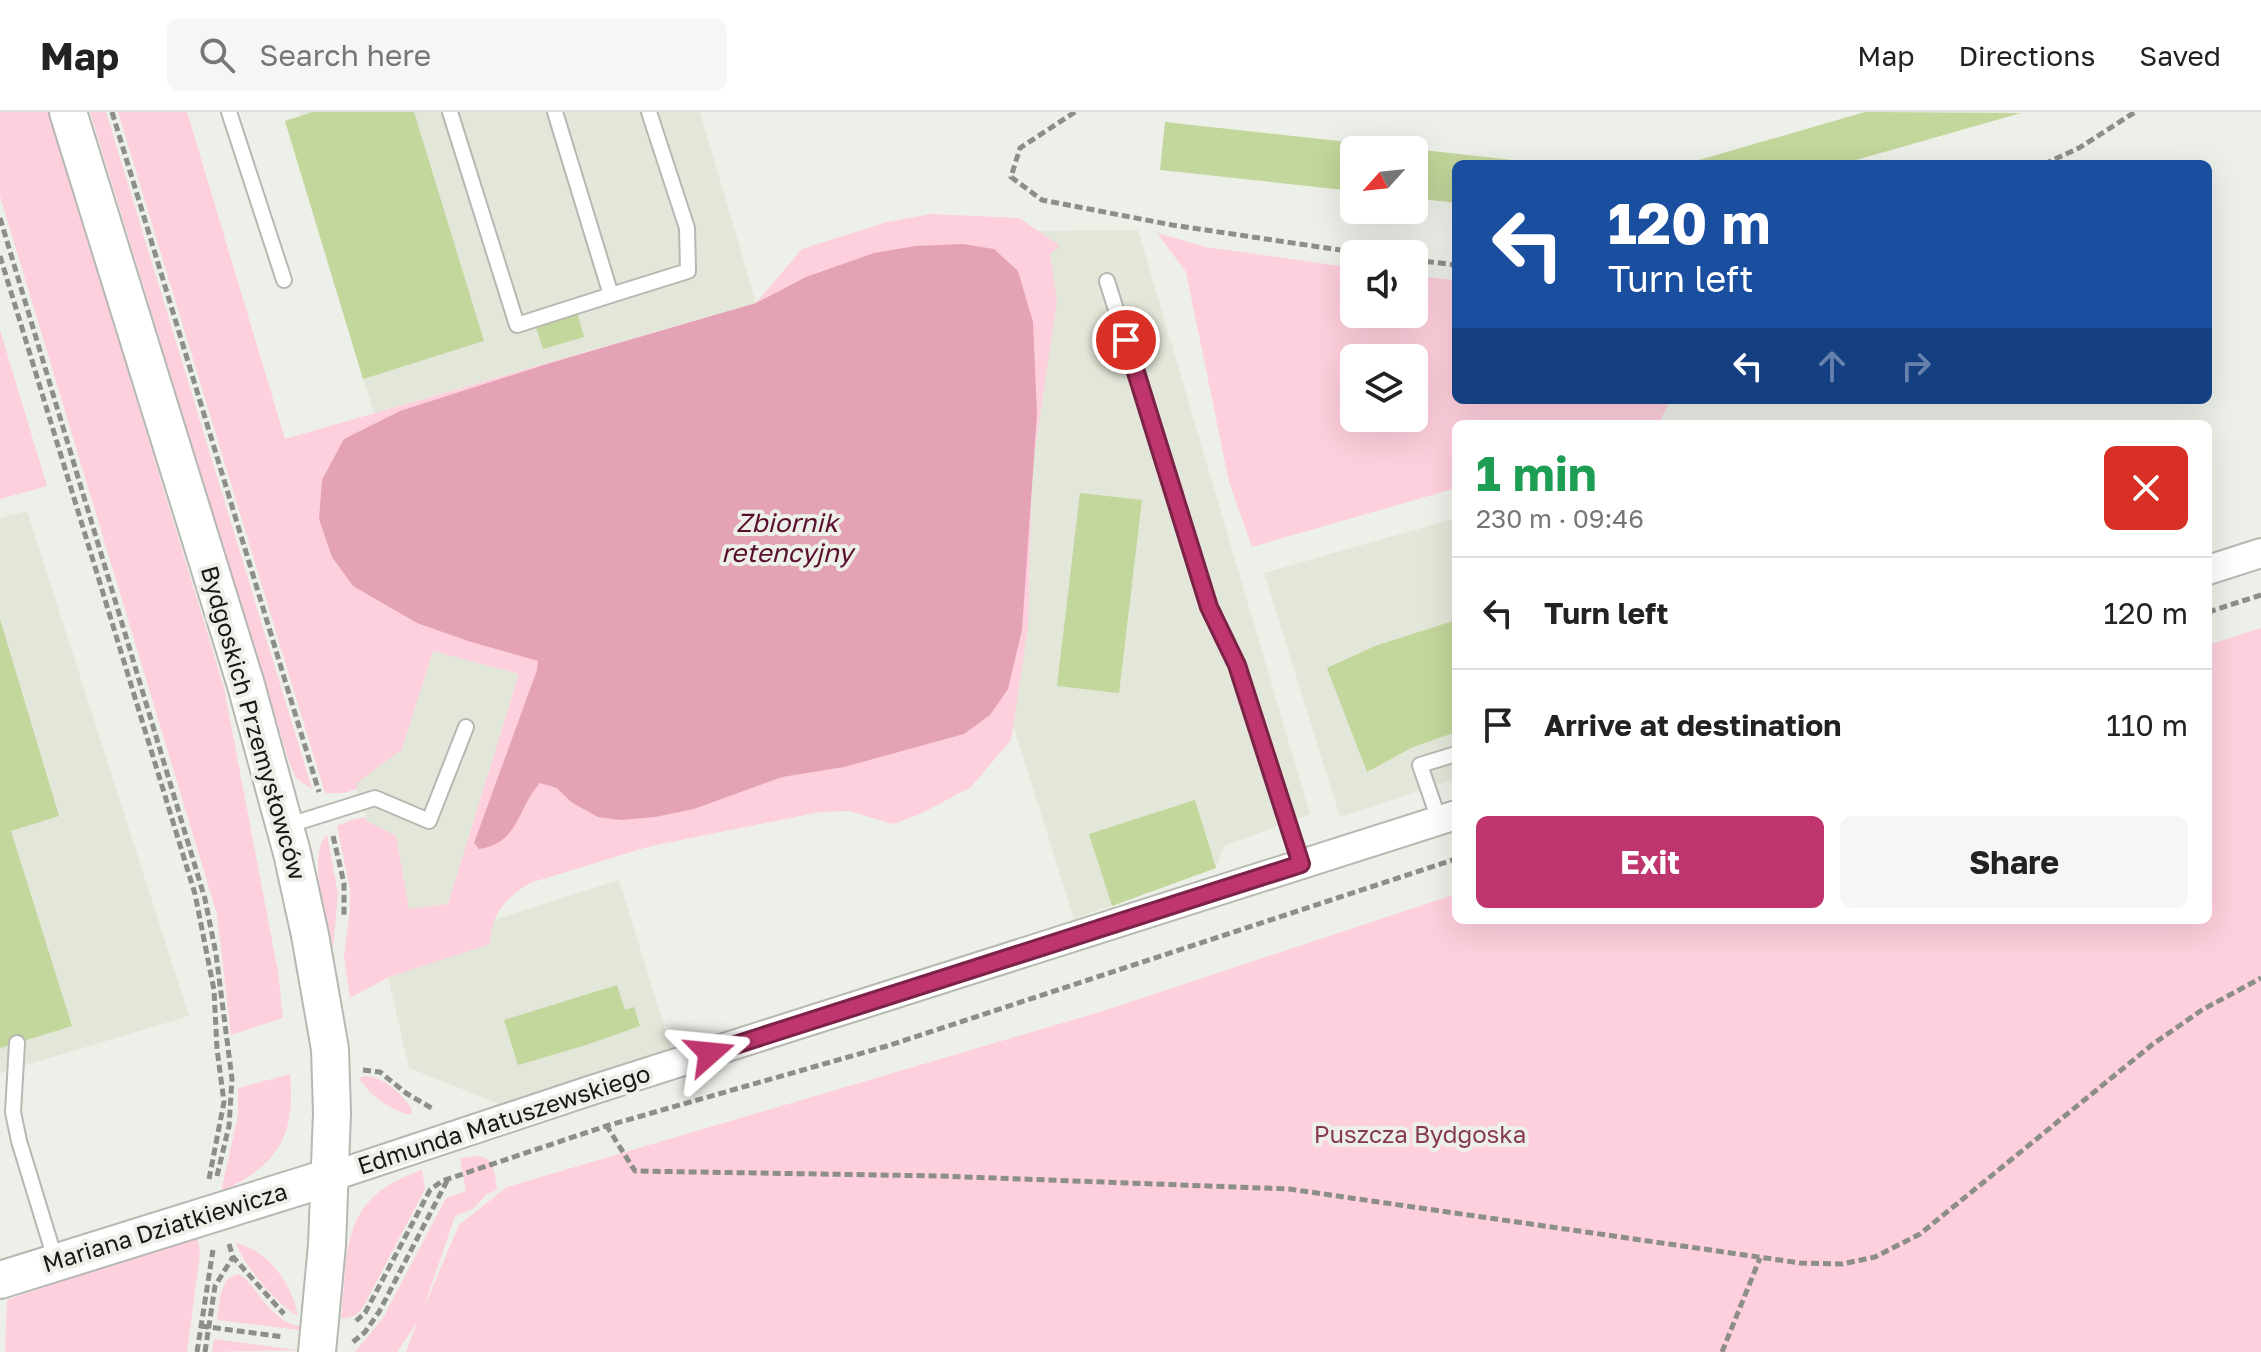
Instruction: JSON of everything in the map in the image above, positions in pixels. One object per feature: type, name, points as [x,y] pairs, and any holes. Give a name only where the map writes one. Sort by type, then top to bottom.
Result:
[{"type":"street","name":"Bydgoskich Przemysłowców","points":[[68,112],[246,685],[285,826],[310,935],[330,1049],[330,1177],[317,1352]]},
{"type":"street","points":[[2212,569],[2261,553]]},
{"type":"street","name":"Edmunda Matuszewskiego","points":[[330,1177],[592,1090],[1448,817]]},
{"type":"street","name":"Mariana Dziatkiewicza","points":[[0,1280],[330,1177]]},
{"type":"lane","points":[[229,112],[284,280]]},
{"type":"lane","points":[[450,112],[517,325],[688,271],[687,228],[649,112]]},
{"type":"lane","points":[[555,112],[611,295]]},
{"type":"lane","points":[[1107,281],[1209,607],[1237,665],[1301,864]]},
{"type":"lane","points":[[285,826],[375,798],[429,821],[466,727]]},
{"type":"lane","points":[[1448,817],[1420,765],[1452,755]]},
{"type":"lane","points":[[17,1043],[13,1112],[56,1262]]},
{"type":"path","points":[[1075,112],[1020,148],[1011,177],[1042,200],[1172,225],[1340,250]]},
{"type":"path","points":[[2052,160],[2099,137],[2135,112]]},
{"type":"path","points":[[0,218],[205,899],[222,993],[232,1079],[229,1126],[214,1188],[215,1238],[197,1352]]},
{"type":"path","points":[[0,256],[195,894],[214,990],[224,1102],[204,1199],[214,1213],[233,1257],[215,1286],[205,1352]]},
{"type":"path","points":[[1428,262],[1452,265]]},
{"type":"path","points":[[2212,611],[2261,595]]},
{"type":"path","points":[[430,1190],[442,1181],[606,1126],[887,1046],[1452,860]]},
{"type":"path","points":[[592,1090],[606,1126],[635,1171],[941,1176],[1289,1189],[1760,1258],[1842,1264],[1875,1257],[1920,1234],[2153,1044],[2202,1010],[2261,978]]},
{"type":"path","points":[[1722,1352],[1760,1258]]},
{"type":"shaded area","points":[[299,112],[700,112],[756,303],[374,413],[285,121],[300,116]]},
{"type":"shaded area","points":[[1138,230],[1310,814],[1224,846],[1216,868],[1074,919],[1013,725],[1046,294],[1019,231]]},
{"type":"shaded area","points":[[27,511],[189,1016],[0,1073],[0,518]]},
{"type":"shaded area","points":[[1452,519],[1452,780],[1340,817],[1264,573]]},
{"type":"shaded area","points":[[433,651],[519,674],[448,904],[409,910],[396,836],[367,821],[355,784],[402,749]]},
{"type":"shaded area","points":[[619,880],[671,1048],[505,1106],[409,1068],[383,955]]},
{"type":"green space","points":[[0,112],[49,112],[224,688],[278,972],[283,1018],[231,1035],[217,914],[0,196]]},
{"type":"green space","points":[[90,112],[106,112],[312,789],[297,779],[290,765]]},
{"type":"green space","name":"Zbiornik retencyjny","points":[[118,112],[187,112],[285,439],[756,303],[802,249],[887,222],[932,214],[1019,218],[1060,246],[1050,254],[1057,301],[1032,470],[1028,628],[1011,740],[971,787],[918,815],[893,824],[849,811],[820,812],[651,846],[530,883],[501,908],[493,924],[490,944],[389,977],[350,998],[344,957],[350,889],[337,826],[365,817],[396,836],[409,909],[448,904],[519,674],[433,651],[402,749],[356,784],[357,789],[325,793]]},
{"type":"green space","points":[[1157,233],[1206,247],[1340,266],[1340,328],[1428,328],[1428,277],[1452,280],[1452,404],[1669,404],[1660,420],[1452,420],[1452,489],[1252,547],[1229,482],[1186,272]]},
{"type":"green space","points":[[0,330],[47,486],[0,499]]},
{"type":"green space","name":"Puszcza Bydgoska","points":[[2261,628],[2261,1352],[406,1352],[417,1323],[397,1352],[355,1352],[383,1318],[446,1198],[466,1191],[460,1159],[478,1156],[489,1161],[497,1190],[487,1194],[473,1209],[455,1216],[423,1310],[459,1225],[507,1187],[1103,1011],[1452,895],[1452,924],[2212,924],[2212,644]]},
{"type":"green space","points":[[327,835],[338,894],[333,949],[318,873],[321,844]]},
{"type":"green space","points":[[290,1074],[290,1116],[279,1146],[256,1171],[221,1192],[238,1115],[238,1088]]},
{"type":"green space","points":[[366,1076],[392,1087],[412,1109],[411,1115],[396,1110],[375,1096],[359,1078]]},
{"type":"green space","points":[[422,1170],[425,1189],[362,1309],[354,1316],[341,1319],[348,1247],[363,1210],[376,1194]]},
{"type":"green space","points":[[197,1234],[200,1254],[187,1352],[5,1352],[7,1300]]},
{"type":"green space","points":[[236,1243],[259,1253],[277,1270],[290,1292],[298,1316],[262,1284]]},
{"type":"green space","points":[[238,1274],[276,1314],[299,1326],[299,1330],[217,1320],[224,1286],[227,1280]]},
{"type":"green space","points":[[214,1339],[297,1350],[212,1352]]},
{"type":"water","name":"Zbiornik retencyjny","points":[[963,244],[994,249],[1018,271],[1033,322],[1037,414],[1022,630],[1008,689],[990,715],[964,734],[844,767],[782,777],[694,809],[655,817],[621,820],[598,817],[571,802],[557,788],[540,783],[510,832],[502,840],[479,849],[474,843],[538,661],[417,623],[353,586],[332,557],[319,519],[322,480],[344,439],[400,411],[756,303],[806,277],[874,253],[915,246]]},
{"type":"building","points":[[313,112],[414,112],[484,341],[363,379],[285,121]]},
{"type":"building","points":[[1865,112],[2021,113],[1856,160],[1699,160]]},
{"type":"building","points":[[1165,122],[1340,141],[1340,189],[1160,170]]},
{"type":"building","points":[[1428,151],[1512,160],[1452,160],[1452,203],[1428,200]]},
{"type":"building","points":[[577,312],[584,337],[543,349],[535,324]]},
{"type":"building","points":[[1080,493],[1142,500],[1119,693],[1057,686]]},
{"type":"building","points":[[0,619],[59,816],[11,831],[72,1026],[0,1048]]},
{"type":"building","points":[[1452,621],[1452,733],[1413,747],[1367,772],[1327,668],[1375,646]]},
{"type":"building","points":[[1195,800],[1216,868],[1112,906],[1089,834]]},
{"type":"building","points":[[617,985],[625,1010],[634,1007],[640,1026],[518,1065],[504,1020]]},
{"type":"route","points":[[710,1053],[1301,864],[1237,665],[1209,607],[1126,340]]}]
